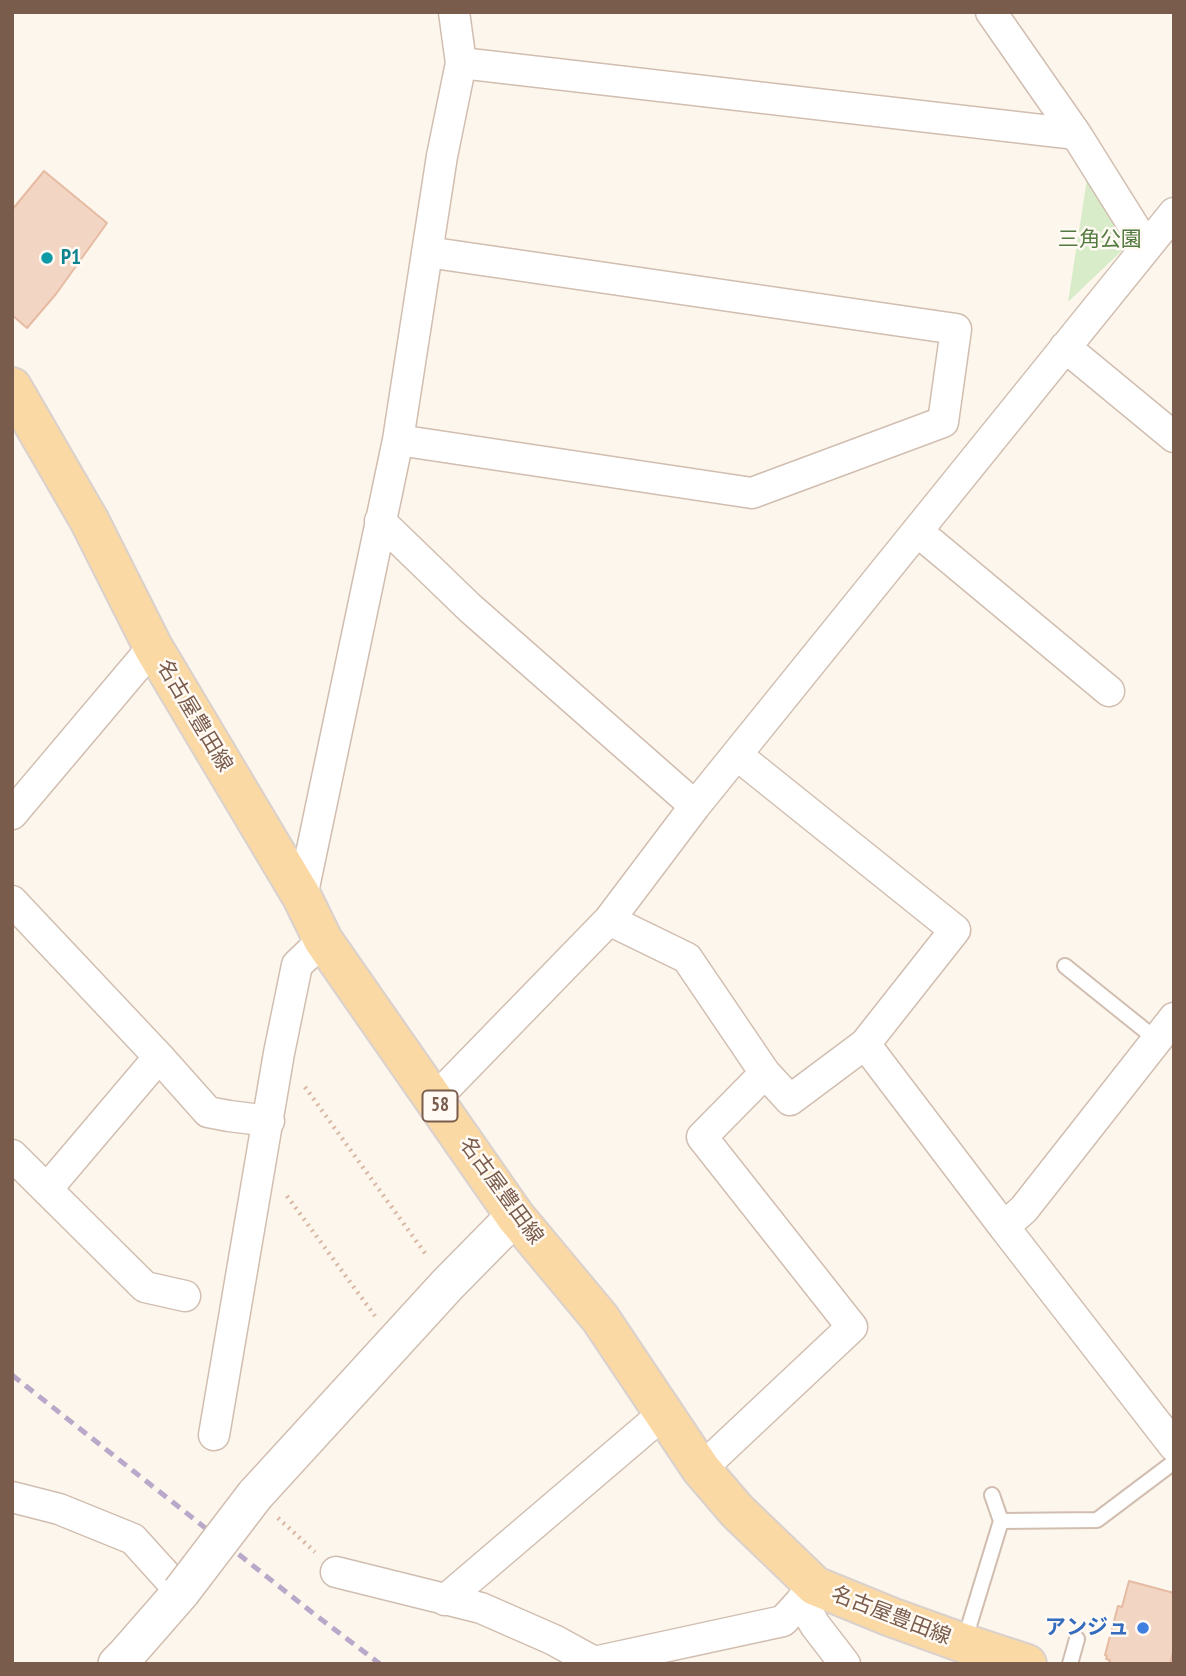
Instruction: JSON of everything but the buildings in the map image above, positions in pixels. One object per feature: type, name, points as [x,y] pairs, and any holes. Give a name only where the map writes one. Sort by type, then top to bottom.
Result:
[{"type":"main road","name":"名古屋豊田線","points":[[12,387],[89,520],[153,647],[302,897],[323,940],[515,1216],[600,1318],[701,1469],[808,1594],[891,1617],[1027,1664]]},
{"type":"street","points":[[302,897],[398,440],[442,156],[461,63],[454,12]]},
{"type":"street","points":[[991,12],[1076,134],[1146,247]]},
{"type":"street","points":[[461,63],[1076,134]]},
{"type":"street","points":[[435,1099],[609,920],[695,806],[1174,213]]},
{"type":"street","points":[[427,252],[956,329],[943,422],[975,459]]},
{"type":"street","points":[[1065,347],[1174,437]]},
{"type":"street","points":[[398,440],[752,494],[943,422]]},
{"type":"street","points":[[380,521],[470,608],[695,806]]},
{"type":"street","points":[[917,531],[1108,691]]},
{"type":"street","points":[[12,814],[153,647]]},
{"type":"street","points":[[609,920],[687,958],[765,1073],[790,1100],[866,1044],[955,930],[737,755]]},
{"type":"street","points":[[12,901],[208,1112],[269,1121]]},
{"type":"street","points":[[214,1435],[279,1053],[297,965],[323,940]]},
{"type":"street","points":[[1004,1227],[1024,1209],[1165,1029]]},
{"type":"street","points":[[866,1044],[1174,1446]]},
{"type":"street","points":[[47,1189],[159,1057]]},
{"type":"street","points":[[701,1469],[852,1327],[702,1137],[765,1073]]},
{"type":"street","points":[[12,1155],[145,1287],[185,1296]]},
{"type":"street","points":[[127,1661],[255,1495],[448,1284],[515,1216]]},
{"type":"street","points":[[445,1600],[663,1414]]},
{"type":"street","points":[[12,1497],[59,1509],[133,1539],[181,1592]]},
{"type":"street","points":[[336,1572],[481,1608],[554,1640],[593,1663],[783,1620],[808,1594]]},
{"type":"street","points":[[808,1594],[815,1625],[845,1664]]},
{"type":"lane","points":[[1065,966],[1165,1029]]},
{"type":"lane","points":[[1001,1521],[1097,1520],[1174,1462]]},
{"type":"lane","points":[[963,1643],[1001,1521],[992,1495]]},
{"type":"lane","points":[[1070,1664],[1077,1639]]},
{"type":"path","points":[[279,1053],[448,1284]]},
{"type":"path","points":[[261,1162],[395,1342]]},
{"type":"path","points":[[255,1495],[336,1572]]},
{"type":"green space","name":"三角公園","points":[[1087,179],[1131,242],[1068,302]]},
{"type":"railway","points":[[12,1375],[380,1664]]},
{"type":"place","name":"P1","points":[[47,258]]},
{"type":"place","name":"アンジュ","points":[[1143,1628]]}]
